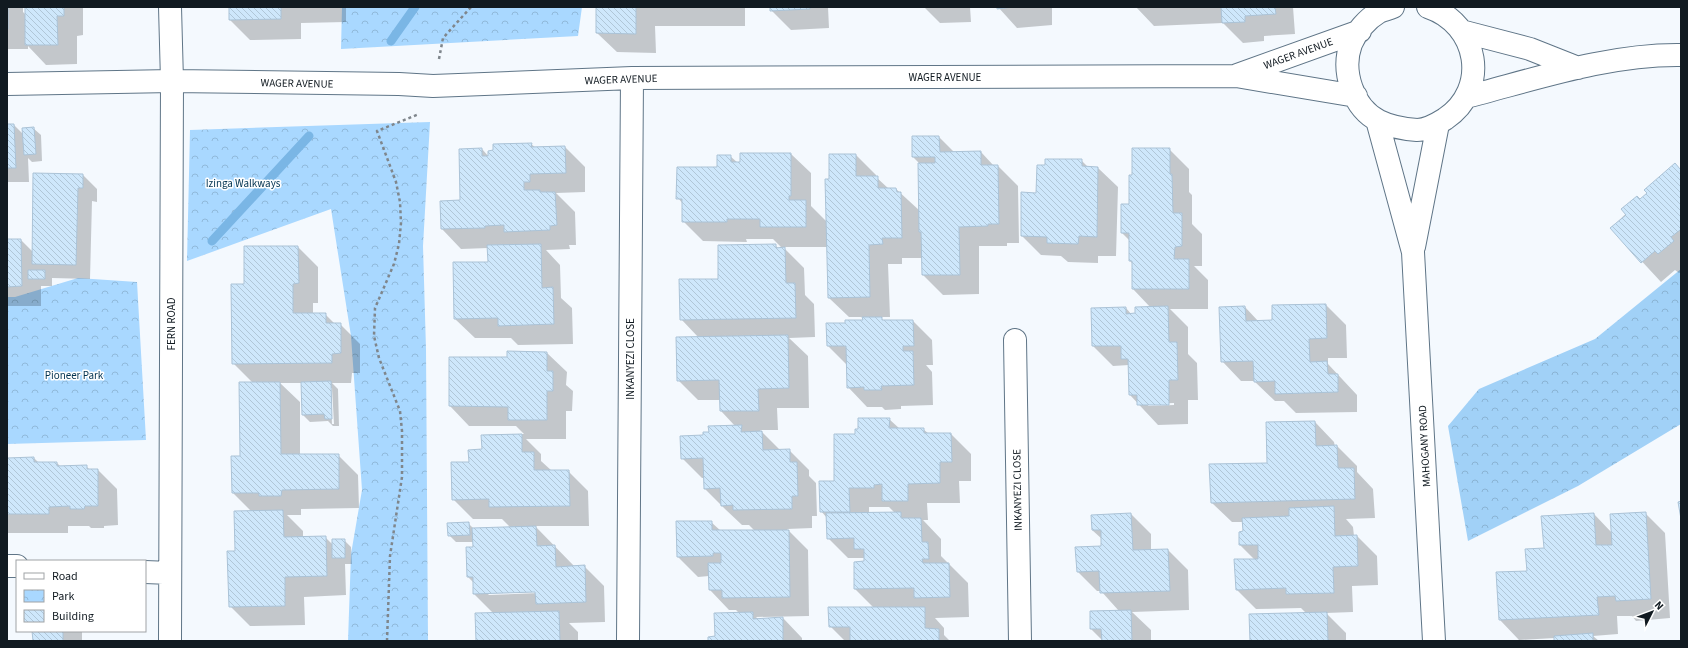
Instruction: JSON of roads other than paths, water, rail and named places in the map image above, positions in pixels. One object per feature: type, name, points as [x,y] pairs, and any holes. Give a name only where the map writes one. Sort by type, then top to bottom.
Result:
[{"type":"street","name":"FERN ROAD","points":[[170,7],[172,81],[170,641]]},
{"type":"street","points":[[1384,9],[1362,26],[1351,44],[1347,66],[1351,87],[1361,106],[1377,120],[1397,129],[1419,130],[1438,124],[1454,113],[1466,97],[1473,78],[1473,58],[1468,39],[1456,23],[1440,11],[1432,8]]},
{"type":"street","points":[[1461,30],[1530,49],[1578,68]]},
{"type":"street","name":"WAGER AVENUE","points":[[1236,76],[1360,31]]},
{"type":"street","points":[[1466,97],[1578,68],[1653,55],[1681,55]]},
{"type":"street","name":"WAGER AVENUE","points":[[7,84],[172,81],[399,84],[434,86],[632,78],[1236,76],[1356,96]]},
{"type":"street","name":"INKANYEZI CLOSE","points":[[628,641],[632,78]]},
{"type":"street","name":"MAHOGANY ROAD","points":[[1377,120],[1414,252],[1434,641]]},
{"type":"street","name":"MAHOGANY ROAD","points":[[1414,252],[1438,124]]},
{"type":"street","name":"INKANYEZI CLOSE","points":[[1015,340],[1020,641]]},
{"type":"street","points":[[146,572],[170,573]]},
{"type":"waterway","points":[[391,41],[415,7]]},
{"type":"waterway","points":[[212,241],[309,136]]},
{"type":"park label","name":"Izinga Walkways","points":[[243,183]]},
{"type":"park label","name":"Pioneer Park","points":[[74,375]]}]
